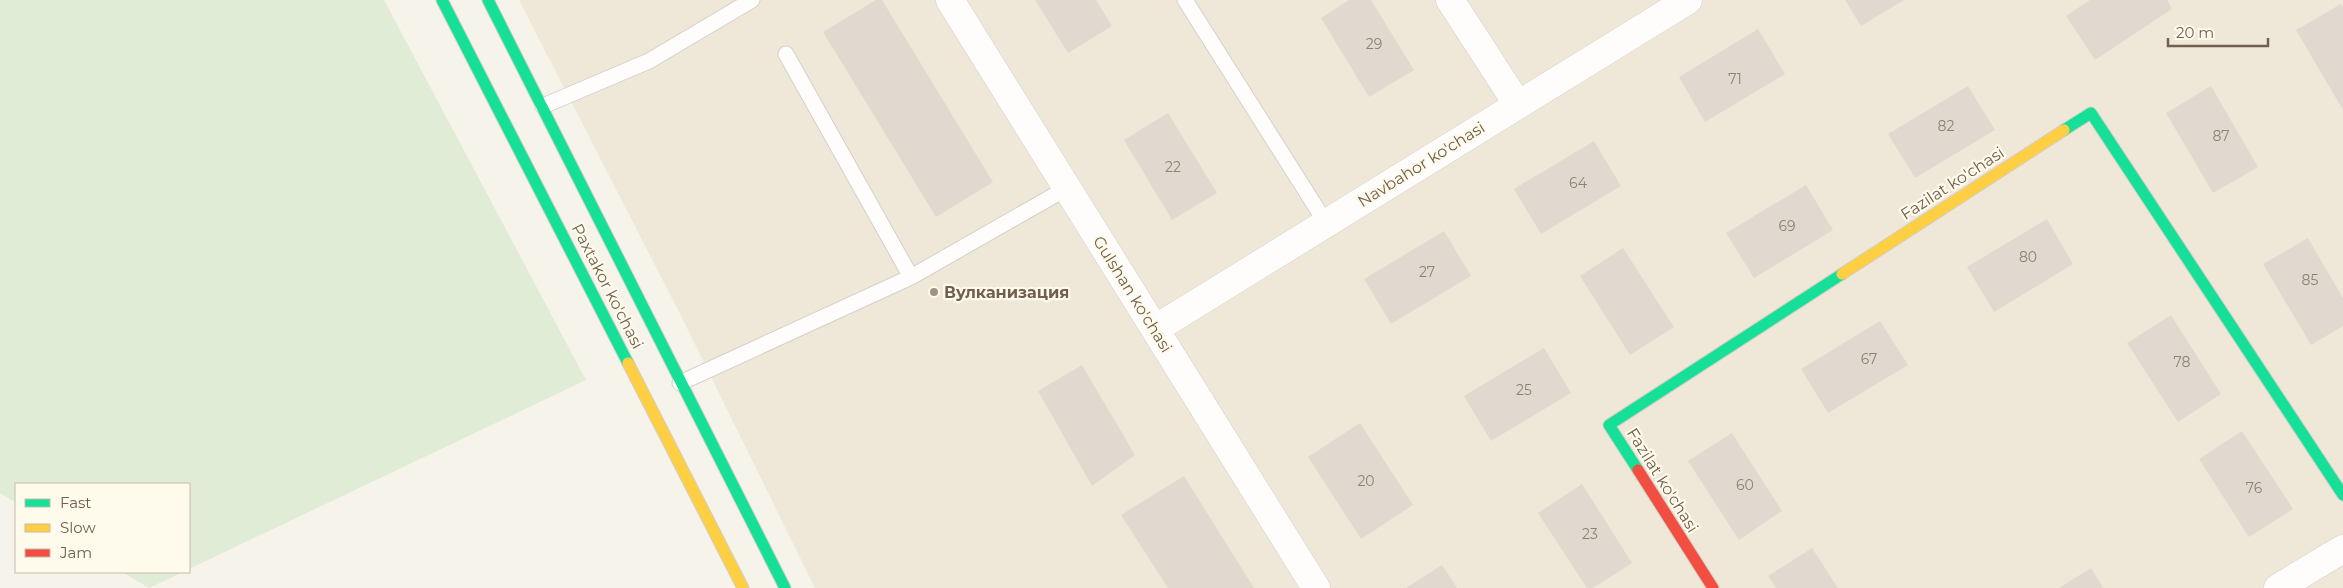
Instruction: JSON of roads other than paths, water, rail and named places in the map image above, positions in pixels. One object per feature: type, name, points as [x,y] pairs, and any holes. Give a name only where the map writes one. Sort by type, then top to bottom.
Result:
[{"type":"main road","name":"Paxtakor ko'chasi","points":[[442,0],[743,588]]},
{"type":"main road","name":"Paxtakor ko'chasi","points":[[488,0],[785,588]]},
{"type":"main road","name":"Fazilat ko'chasi","points":[[1713,588],[1609,424],[2091,113],[2343,494]]},
{"type":"street","name":"Gulshan ko'chasi","points":[[950,0],[1316,588]]},
{"type":"street","points":[[1450,0],[1518,105]]},
{"type":"street","name":"Navbahor ko'chasi","points":[[1155,329],[1518,105],[1679,2]]},
{"type":"street","points":[[2278,588],[2343,549]]},
{"type":"lane","points":[[543,106],[649,61],[752,0]]},
{"type":"lane","points":[[1185,0],[1326,223]]},
{"type":"lane","points":[[786,54],[911,277]]},
{"type":"lane","points":[[680,382],[911,277],[1067,188]]},
{"type":"place","name":"Вулканизация","points":[[934,292]]}]
